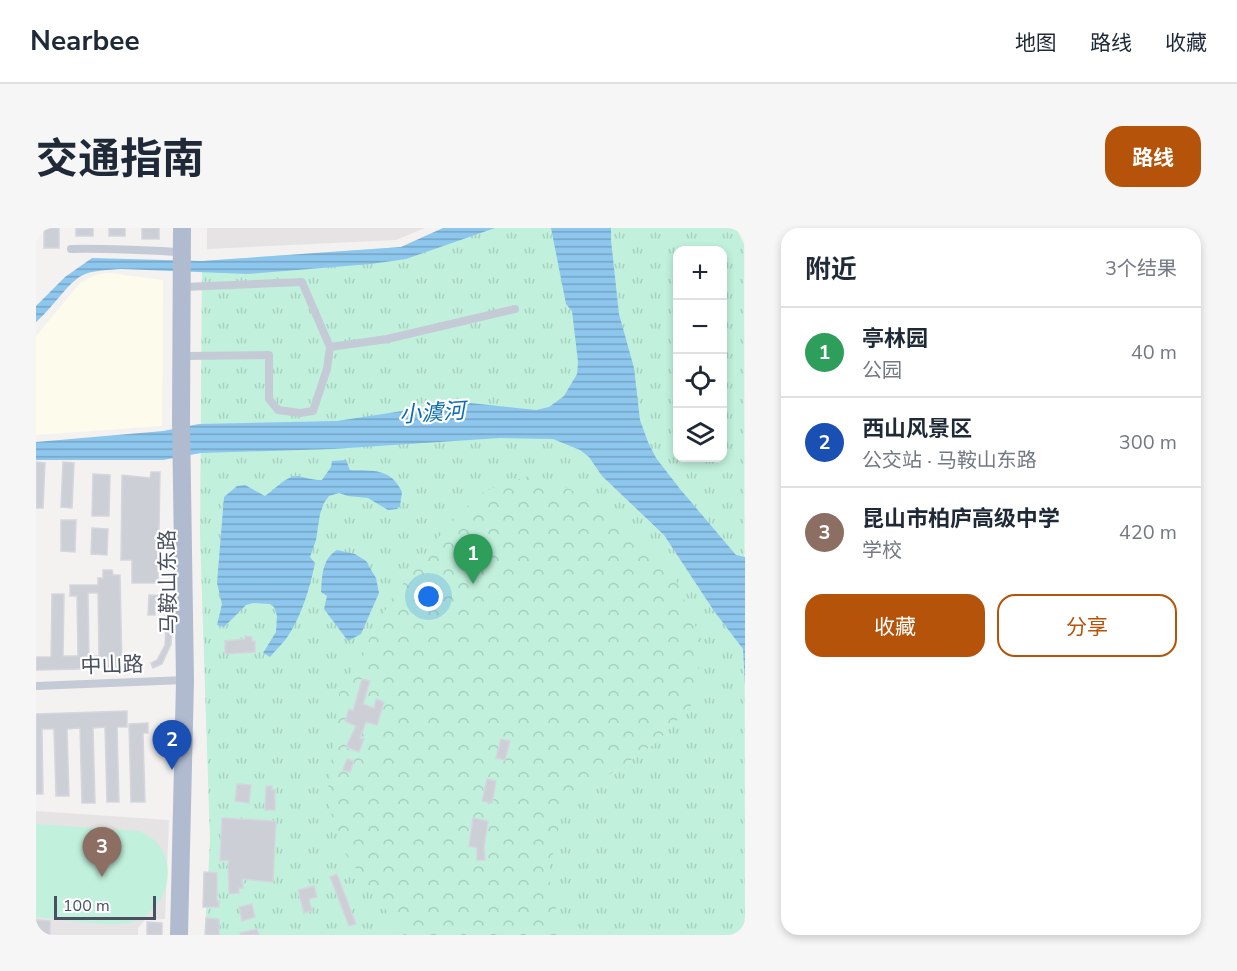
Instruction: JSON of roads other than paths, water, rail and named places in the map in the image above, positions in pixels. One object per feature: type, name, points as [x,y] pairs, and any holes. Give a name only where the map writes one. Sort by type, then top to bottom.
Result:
[{"type":"main road","name":"马鞍山东路","points":[[178,228],[185,680],[183,935]]},
{"type":"main road","name":"马鞍山东路","points":[[181,420],[185,356],[186,228]]},
{"type":"main road","name":"马鞍山东路","points":[[176,935],[185,680]]},
{"type":"street","points":[[71,249],[116,248],[178,252]]},
{"type":"street","points":[[185,287],[302,282],[330,347],[327,369],[314,411],[300,413],[278,410],[269,399],[268,355],[185,356]]},
{"type":"street","points":[[330,347],[387,339],[514,309]]},
{"type":"street","name":"中山路","points":[[36,686],[185,680]]},
{"type":"water","points":[[443,228],[495,228],[406,259],[371,264],[248,274],[121,269],[92,272],[83,275],[71,284],[36,322],[36,306],[65,277],[92,258],[202,261],[401,247]]},
{"type":"water","name":"小澞河","points":[[551,228],[611,228],[619,314],[634,368],[640,420],[648,442],[656,458],[680,489],[736,555],[745,557],[745,686],[743,649],[714,611],[664,535],[602,476],[589,457],[580,450],[553,439],[500,438],[333,449],[201,453],[163,460],[36,460],[36,442],[163,431],[199,424],[337,421],[461,402],[536,410],[549,407],[564,396],[577,374],[578,362],[572,311],[566,304]]},
{"type":"water","points":[[346,460],[350,470],[381,472],[393,479],[402,492],[400,506],[397,509],[388,510],[368,498],[339,493],[329,496],[320,514],[316,540],[310,557],[315,563],[304,602],[291,631],[270,657],[263,653],[276,632],[277,616],[274,607],[270,604],[246,605],[224,627],[217,625],[222,604],[217,583],[224,497],[237,486],[245,485],[265,496],[285,480],[294,476],[322,480],[331,467],[332,461]]},
{"type":"water","points":[[337,550],[355,554],[366,561],[376,578],[379,593],[361,634],[348,641],[324,609],[327,596],[321,592],[326,563]]},
{"type":"place","name":"亭林园","points":[[473,584]]},
{"type":"place","name":"西山风景区","points":[[172,770]]},
{"type":"place","name":"昆山市柏庐高级中学","points":[[102,877]]}]
